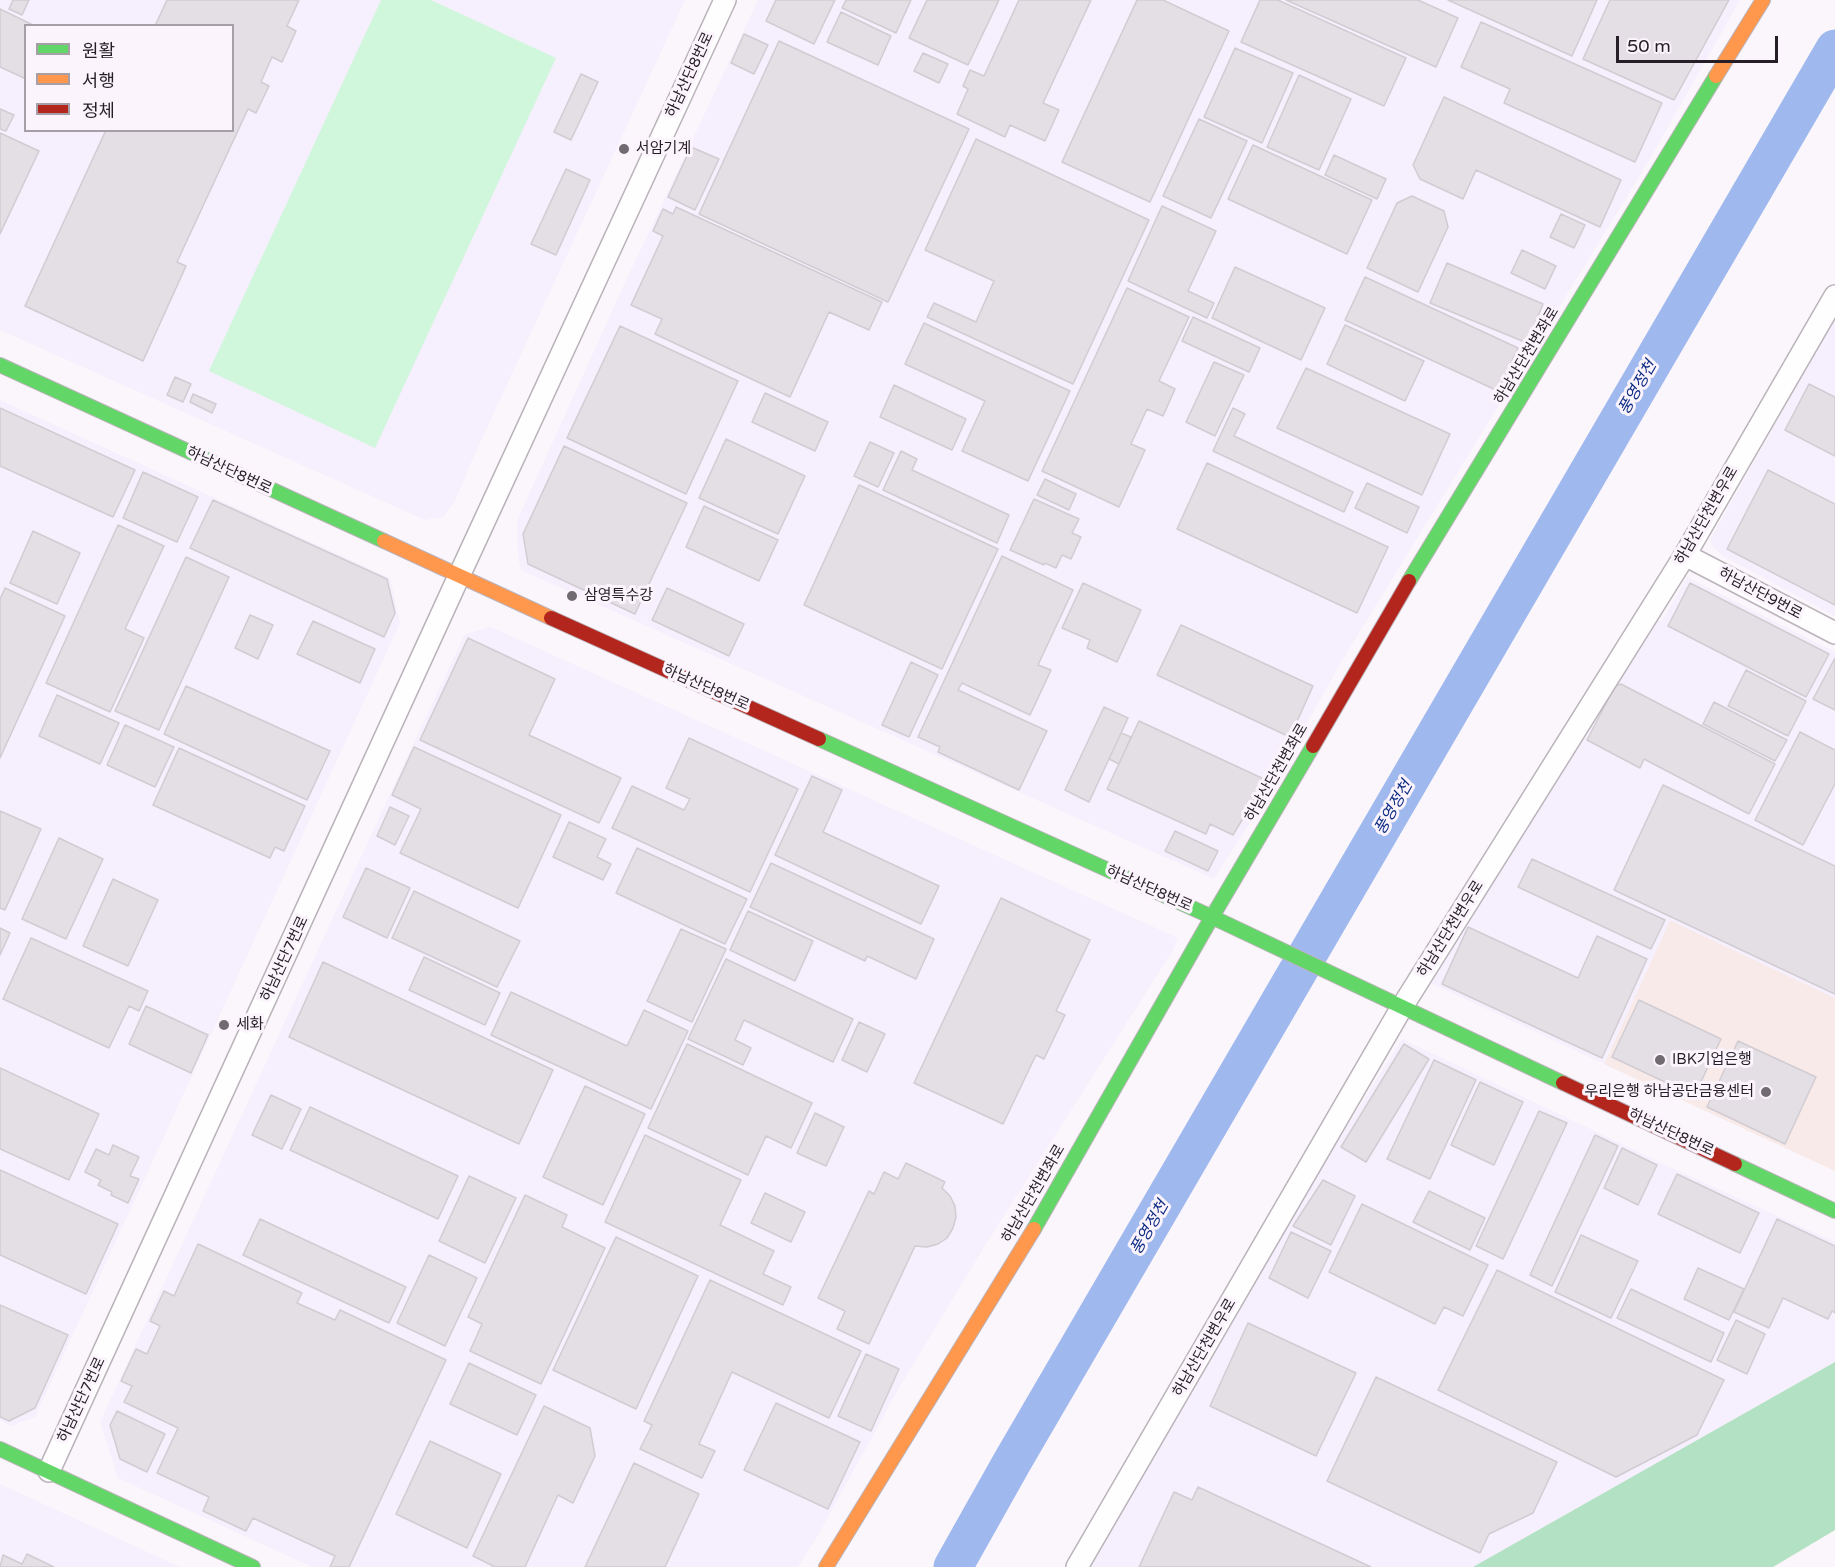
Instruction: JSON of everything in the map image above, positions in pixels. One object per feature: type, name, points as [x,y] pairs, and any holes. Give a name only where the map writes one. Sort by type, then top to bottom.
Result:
[{"type":"street","name":"하남산단8번로","points":[[459,576],[725,0]]},
{"type":"street","name":"하남산단천변좌로","points":[[826,1567],[1037,1224],[1212,917],[1430,546],[1763,0]]},
{"type":"street","name":"하남산단천변우로","points":[[1077,1567],[1395,1003],[1685,555],[1835,296]]},
{"type":"street","name":"하남산단8번로","points":[[0,365],[1212,917],[1835,1211]]},
{"type":"street","name":"하남산단9번로","points":[[1685,555],[1835,633]]},
{"type":"street","name":"하남산단7번로","points":[[49,1471],[459,576]]},
{"type":"street","points":[[0,1449],[253,1567]]},
{"type":"shaded area","points":[[0,0],[685,0],[454,503],[443,517],[425,520],[0,330]]},
{"type":"shaded area","points":[[758,0],[1740,0],[1647,164],[1343,659],[1251,821],[1214,879],[521,570],[518,556],[517,521],[623,287]]},
{"type":"shaded area","points":[[1835,318],[1835,616],[1723,556],[1713,547],[1710,540]]},
{"type":"shaded area","points":[[0,400],[390,578],[400,623],[35,1417],[11,1426],[0,1420]]},
{"type":"shaded area","points":[[1687,577],[1835,652],[1835,998],[1670,920],[1604,1064],[1431,983],[1652,621],[1662,621]]},
{"type":"shaded area","points":[[491,627],[1178,938],[1173,950],[986,1244],[900,1386],[817,1537],[798,1567],[312,1567],[118,1478],[100,1422],[465,634]]},
{"type":"shaded area","points":[[1670,920],[1835,998],[1835,1171],[1604,1064]]},
{"type":"shaded area","points":[[1402,1039],[1676,1170],[1835,1242],[1835,1362],[1473,1567],[1089,1567],[1331,1152]]},
{"type":"shaded area","points":[[0,1484],[180,1567],[0,1567]]},
{"type":"green space","points":[[381,0],[431,0],[556,58],[375,448],[209,371]]},
{"type":"green space","points":[[1835,1362],[1835,1530],[1773,1567],[1473,1567]]},
{"type":"building","points":[[13,0],[29,0],[22,15],[9,9]]},
{"type":"building","points":[[167,0],[299,0],[287,26],[296,31],[282,62],[272,57],[261,82],[269,86],[256,113],[248,109],[177,262],[186,266],[143,361],[25,306],[105,132],[234,132],[234,24],[156,24]]},
{"type":"building","points":[[776,0],[835,0],[814,44],[766,21]]},
{"type":"building","points":[[846,0],[911,0],[896,33],[842,8]]},
{"type":"building","points":[[927,0],[999,0],[968,65],[909,38]]},
{"type":"building","points":[[1019,0],[1091,0],[1043,103],[1059,110],[1045,141],[1010,125],[1005,137],[957,114],[968,89],[963,86],[970,70],[984,76]]},
{"type":"building","points":[[1137,0],[1163,0],[1229,31],[1150,202],[1062,162]]},
{"type":"building","points":[[1260,0],[1278,0],[1406,58],[1384,106],[1241,42]]},
{"type":"building","points":[[1286,0],[1418,0],[1458,18],[1436,67]]},
{"type":"building","points":[[1448,0],[1597,0],[1572,56]]},
{"type":"building","points":[[1610,0],[1729,0],[1674,100],[1583,59]]},
{"type":"building","points":[[0,9],[31,24],[24,24],[24,78],[0,67]]},
{"type":"building","points":[[841,12],[891,36],[878,65],[827,42]]},
{"type":"building","points":[[1481,22],[1662,103],[1635,162],[1504,103],[1510,89],[1461,67]]},
{"type":"building","points":[[744,34],[768,45],[754,74],[731,63]]},
{"type":"building","points":[[779,41],[969,129],[888,302],[699,214]]},
{"type":"building","points":[[1235,48],[1293,73],[1262,143],[1204,117]]},
{"type":"building","points":[[923,53],[948,64],[939,83],[914,71]]},
{"type":"building","points":[[581,74],[598,82],[571,140],[554,132]]},
{"type":"building","points":[[1299,75],[1351,99],[1319,170],[1267,147]]},
{"type":"building","points":[[1444,97],[1621,180],[1600,227],[1476,170],[1463,199],[1420,179],[1413,165]]},
{"type":"building","points":[[0,109],[14,115],[6,131],[0,129]]},
{"type":"building","points":[[1199,119],[1247,141],[1211,218],[1163,196]]},
{"type":"building","points":[[0,133],[39,151],[0,234]]},
{"type":"building","points":[[976,139],[1149,220],[1073,384],[927,317],[934,303],[976,322],[994,281],[925,250]]},
{"type":"building","points":[[1253,145],[1372,200],[1347,254],[1228,199]]},
{"type":"building","points":[[691,147],[719,159],[695,210],[668,197]]},
{"type":"building","points":[[1334,155],[1386,179],[1377,199],[1325,175]]},
{"type":"building","points":[[566,169],[590,180],[556,255],[531,244]]},
{"type":"building","points":[[1412,196],[1444,211],[1448,227],[1418,292],[1367,268],[1397,203]]},
{"type":"building","points":[[1162,206],[1216,231],[1188,291],[1214,303],[1207,318],[1128,281]]},
{"type":"building","points":[[676,207],[882,302],[869,330],[829,312],[790,397],[655,334],[662,319],[631,305],[663,236],[653,231],[663,209],[673,214]]},
{"type":"building","points":[[1561,214],[1585,225],[1574,248],[1550,237]]},
{"type":"building","points":[[1522,250],[1556,266],[1545,289],[1511,273]]},
{"type":"building","points":[[1447,263],[1543,304],[1527,343],[1430,303]]},
{"type":"building","points":[[1235,267],[1325,308],[1301,360],[1212,318]]},
{"type":"building","points":[[1365,277],[1518,348],[1498,391],[1345,320]]},
{"type":"building","points":[[1127,288],[1189,317],[1159,381],[1175,389],[1163,416],[1147,409],[1131,444],[1145,450],[1119,507],[1042,471]]},
{"type":"building","points":[[1193,317],[1260,348],[1249,372],[1182,341]]},
{"type":"building","points":[[924,323],[1070,391],[1028,481],[962,451],[985,401],[905,364]]},
{"type":"building","points":[[1345,325],[1424,361],[1405,401],[1327,364]]},
{"type":"building","points":[[620,326],[738,381],[686,494],[567,438]]},
{"type":"building","points":[[1214,362],[1244,375],[1215,436],[1186,422]]},
{"type":"building","points":[[1306,368],[1450,434],[1422,495],[1277,428]]},
{"type":"building","points":[[175,377],[191,384],[183,402],[167,395]]},
{"type":"building","points":[[1809,384],[1835,397],[1835,456],[1785,430]]},
{"type":"building","points":[[894,385],[966,419],[952,450],[880,417]]},
{"type":"building","points":[[765,393],[828,422],[815,451],[752,422]]},
{"type":"building","points":[[193,394],[216,404],[212,413],[190,402]]},
{"type":"building","points":[[0,408],[135,470],[113,517],[0,466]]},
{"type":"building","points":[[1233,408],[1245,414],[1234,436],[1353,492],[1344,512],[1213,451]]},
{"type":"building","points":[[726,439],[805,476],[778,534],[699,498]]},
{"type":"building","points":[[870,442],[894,453],[878,487],[854,476]]},
{"type":"building","points":[[564,446],[687,503],[635,614],[528,564],[523,534]]},
{"type":"building","points":[[901,451],[917,459],[912,470],[1009,515],[997,543],[883,490]]},
{"type":"building","points":[[1207,463],[1388,547],[1357,613],[1177,529]]},
{"type":"building","points":[[1768,470],[1835,504],[1835,605],[1727,549]]},
{"type":"building","points":[[143,472],[198,497],[177,542],[123,518]]},
{"type":"building","points":[[1045,479],[1076,494],[1069,510],[1037,495]]},
{"type":"building","points":[[1367,483],[1419,507],[1407,533],[1355,508]]},
{"type":"building","points":[[859,485],[998,549],[942,669],[804,605]]},
{"type":"building","points":[[1034,499],[1079,519],[1072,533],[1081,537],[1071,559],[1062,555],[1056,568],[1010,550]]},
{"type":"building","points":[[213,500],[387,579],[395,613],[384,637],[190,548]]},
{"type":"building","points":[[704,506],[778,540],[759,581],[686,547]]},
{"type":"building","points":[[118,525],[164,546],[125,629],[144,638],[110,712],[46,683]]},
{"type":"building","points":[[33,531],[80,553],[57,604],[10,583]]},
{"type":"building","points":[[1002,556],[1073,590],[1038,665],[1051,670],[1030,715],[962,683],[958,690],[1047,731],[1019,790],[938,752],[940,747],[918,737]]},
{"type":"building","points":[[186,557],[229,577],[159,730],[115,711]]},
{"type":"building","points":[[1083,583],[1141,610],[1117,662],[1087,648],[1090,640],[1062,628]]},
{"type":"building","points":[[1690,583],[1829,654],[1806,697],[1668,626]]},
{"type":"building","points":[[5,588],[65,616],[0,758],[0,599]]},
{"type":"building","points":[[667,588],[744,624],[729,656],[652,620]]},
{"type":"building","points":[[250,615],[273,625],[258,659],[235,648]]},
{"type":"building","points":[[313,621],[375,649],[360,683],[297,654]]},
{"type":"building","points":[[1181,625],[1313,686],[1290,737],[1157,675]]},
{"type":"building","points":[[468,638],[555,679],[529,735],[621,778],[599,823],[420,740]]},
{"type":"building","points":[[1835,658],[1835,710],[1813,699]]},
{"type":"building","points":[[911,662],[938,675],[909,737],[882,725]]},
{"type":"building","points":[[1746,670],[1806,701],[1788,736],[1728,706]]},
{"type":"building","points":[[1621,684],[1775,764],[1749,814],[1644,759],[1640,768],[1587,740],[1615,686]]},
{"type":"building","points":[[186,686],[330,751],[307,800],[164,734]]},
{"type":"building","points":[[57,695],[119,723],[100,764],[39,736]]},
{"type":"building","points":[[1714,702],[1787,740],[1775,761],[1703,724]]},
{"type":"building","points":[[1104,707],[1128,718],[1089,802],[1065,790]]},
{"type":"building","points":[[1139,721],[1266,780],[1233,835],[1210,824],[1206,834],[1107,789]]},
{"type":"building","points":[[125,725],[174,747],[155,787],[107,765]]},
{"type":"building","points":[[1800,732],[1835,750],[1835,784],[1803,845],[1755,820]]},
{"type":"building","points":[[1121,733],[1131,737],[1119,764],[1109,759]]},
{"type":"building","points":[[689,738],[798,789],[750,892],[612,828],[632,786],[684,810],[690,799],[666,788]]},
{"type":"building","points":[[414,747],[561,815],[518,908],[400,853],[421,809],[392,795]]},
{"type":"building","points":[[179,748],[305,806],[284,851],[275,847],[270,858],[153,805]]},
{"type":"building","points":[[812,776],[842,790],[823,832],[939,886],[921,924],[775,855]]},
{"type":"building","points":[[1663,785],[1835,866],[1835,994],[1614,890]]},
{"type":"building","points":[[390,807],[409,816],[395,845],[377,836]]},
{"type":"building","points":[[0,811],[41,829],[5,910],[0,908]]},
{"type":"building","points":[[569,822],[606,839],[597,857],[611,864],[603,880],[553,857]]},
{"type":"building","points":[[1175,831],[1218,851],[1208,871],[1165,851]]},
{"type":"building","points":[[59,838],[103,859],[66,939],[22,919]]},
{"type":"building","points":[[637,848],[747,899],[725,944],[616,893]]},
{"type":"building","points":[[1532,859],[1665,920],[1651,949],[1518,887]]},
{"type":"building","points":[[771,863],[934,939],[916,979],[867,956],[865,961],[750,907]]},
{"type":"building","points":[[366,868],[410,888],[387,938],[343,917]]},
{"type":"building","points":[[113,879],[158,900],[128,966],[83,946]]},
{"type":"building","points":[[414,891],[520,941],[497,987],[392,938]]},
{"type":"building","points":[[1001,898],[1090,940],[1056,1011],[1065,1015],[1044,1059],[1036,1055],[1003,1124],[914,1083]]},
{"type":"building","points":[[748,911],[813,941],[795,981],[730,950]]},
{"type":"building","points":[[1468,927],[1578,978],[1597,936],[1647,959],[1602,1058],[1442,984]]},
{"type":"building","points":[[0,928],[10,933],[0,955]]},
{"type":"building","points":[[681,929],[726,949],[692,1022],[647,1001]]},
{"type":"building","points":[[31,938],[148,991],[139,1011],[129,1006],[109,1048],[3,999]]},
{"type":"building","points":[[424,957],[500,993],[485,1025],[409,990]]},
{"type":"building","points":[[726,959],[853,1019],[833,1062],[744,1020],[735,1040],[751,1048],[743,1065],[688,1039]]},
{"type":"building","points":[[323,962],[553,1070],[519,1144],[289,1037]]},
{"type":"building","points":[[511,992],[627,1046],[644,1010],[688,1031],[651,1109],[491,1035]]},
{"type":"building","points":[[1639,1000],[1721,1039],[1699,1086],[1686,1092],[1612,1057]]},
{"type":"building","points":[[146,1006],[208,1035],[191,1073],[129,1044]]},
{"type":"building","points":[[859,1022],[885,1034],[867,1072],[842,1060]]},
{"type":"building","points":[[1738,1041],[1816,1077],[1785,1144],[1707,1107]]},
{"type":"building","points":[[687,1044],[812,1103],[791,1148],[766,1136],[748,1175],[648,1128]]},
{"type":"building","points":[[1404,1044],[1429,1059],[1366,1162],[1341,1147]]},
{"type":"building","points":[[1434,1060],[1476,1080],[1430,1179],[1387,1159]]},
{"type":"building","points":[[0,1068],[99,1114],[69,1180],[0,1149]]},
{"type":"building","points":[[1480,1082],[1523,1102],[1494,1165],[1451,1145]]},
{"type":"building","points":[[585,1086],[645,1114],[603,1205],[543,1177]]},
{"type":"building","points":[[271,1095],[301,1109],[282,1149],[252,1135]]},
{"type":"building","points":[[310,1107],[458,1176],[438,1219],[290,1150]]},
{"type":"building","points":[[1539,1111],[1567,1123],[1503,1259],[1476,1246]]},
{"type":"building","points":[[815,1113],[844,1127],[826,1166],[797,1153]]},
{"type":"building","points":[[645,1135],[741,1180],[720,1225],[774,1251],[763,1274],[791,1287],[783,1305],[605,1222]]},
{"type":"building","points":[[1595,1135],[1618,1146],[1552,1286],[1530,1275]]},
{"type":"building","points":[[113,1145],[139,1157],[130,1176],[139,1179],[128,1203],[111,1195],[112,1192],[98,1185],[101,1180],[85,1172],[96,1149],[109,1155]]},
{"type":"building","points":[[1622,1148],[1657,1165],[1638,1205],[1604,1188]]},
{"type":"building","points":[[906,1163],[945,1182],[942,1188],[950,1196],[955,1206],[956,1217],[947,1238],[927,1247],[915,1246],[869,1344],[837,1329],[845,1311],[818,1298],[869,1191],[874,1194],[884,1172],[898,1179]]},
{"type":"building","points":[[0,1170],[118,1224],[86,1294],[0,1255]]},
{"type":"building","points":[[1677,1174],[1759,1213],[1740,1253],[1658,1214]]},
{"type":"building","points":[[469,1176],[516,1198],[485,1263],[439,1241]]},
{"type":"building","points":[[1323,1180],[1355,1196],[1331,1245],[1293,1226]]},
{"type":"building","points":[[1429,1191],[1485,1218],[1470,1250],[1413,1222]]},
{"type":"building","points":[[765,1193],[805,1212],[791,1242],[751,1223]]},
{"type":"building","points":[[525,1195],[567,1215],[562,1227],[605,1248],[541,1384],[470,1351],[482,1324],[468,1317]]},
{"type":"building","points":[[1362,1204],[1488,1265],[1463,1316],[1444,1307],[1435,1324],[1329,1272]]},
{"type":"building","points":[[260,1219],[406,1287],[389,1323],[243,1255]]},
{"type":"building","points":[[1777,1219],[1835,1246],[1835,1313],[1832,1311],[1828,1319],[1783,1298],[1769,1328],[1734,1312]]},
{"type":"building","points":[[1291,1232],[1331,1251],[1308,1298],[1269,1278]]},
{"type":"building","points":[[1581,1235],[1638,1261],[1611,1318],[1555,1292]]},
{"type":"building","points":[[616,1237],[698,1276],[636,1409],[553,1370]]},
{"type":"building","points":[[198,1244],[302,1293],[297,1303],[335,1320],[340,1310],[446,1360],[349,1567],[330,1567],[335,1556],[253,1518],[246,1531],[203,1511],[209,1497],[157,1473],[178,1428],[124,1402],[132,1386],[121,1381],[136,1349],[147,1354],[160,1326],[150,1321],[164,1291],[174,1296]]},
{"type":"building","points":[[429,1255],[477,1278],[445,1346],[397,1323]]},
{"type":"building","points":[[1698,1268],[1744,1289],[1729,1320],[1684,1299]]},
{"type":"building","points":[[1497,1270],[1724,1380],[1697,1435],[1616,1477],[1438,1390]]},
{"type":"building","points":[[710,1280],[861,1351],[829,1418],[732,1372],[699,1444],[715,1451],[702,1478],[640,1449],[652,1425],[644,1421]]},
{"type":"building","points":[[1631,1289],[1724,1333],[1711,1362],[1617,1318]]},
{"type":"building","points":[[0,1305],[68,1335],[35,1408],[9,1421],[0,1417]]},
{"type":"building","points":[[1736,1320],[1765,1334],[1747,1374],[1717,1360]]},
{"type":"building","points":[[1248,1323],[1356,1373],[1316,1456],[1210,1406]]},
{"type":"building","points":[[866,1354],[899,1369],[871,1431],[838,1416]]},
{"type":"building","points":[[469,1363],[536,1395],[517,1435],[450,1404]]},
{"type":"building","points":[[1376,1377],[1557,1462],[1533,1513],[1489,1534],[1480,1553],[1327,1481]]},
{"type":"building","points":[[776,1403],[860,1442],[828,1509],[744,1470]]},
{"type":"building","points":[[544,1406],[590,1428],[595,1456],[573,1503],[558,1495],[525,1567],[495,1567],[473,1556]]},
{"type":"building","points":[[117,1411],[165,1434],[147,1472],[120,1459],[110,1425]]},
{"type":"building","points":[[430,1441],[501,1474],[467,1548],[396,1514]]},
{"type":"building","points":[[634,1463],[699,1494],[665,1567],[585,1567]]},
{"type":"building","points":[[1198,1487],[1371,1567],[1139,1567],[1174,1492],[1192,1500]]},
{"type":"building","points":[[27,1554],[54,1567],[0,1567],[3,1555],[22,1564]]},
{"type":"waterway","name":"풍영정천","points":[[953,1567],[1835,49]]},
{"type":"traffic: fast","points":[[1409,581],[1716,76]]},
{"type":"traffic: fast","points":[[0,365],[384,541]]},
{"type":"traffic: fast","points":[[819,739],[1212,917],[1563,1083]]},
{"type":"traffic: fast","points":[[1034,1229],[1212,917],[1313,746]]},
{"type":"traffic: fast","points":[[1735,1164],[1835,1211]]},
{"type":"traffic: fast","points":[[0,1449],[253,1567]]},
{"type":"traffic: slow","points":[[1716,76],[1763,0]]},
{"type":"traffic: slow","points":[[384,541],[551,618]]},
{"type":"traffic: slow","points":[[826,1567],[1034,1229]]},
{"type":"traffic: jam","points":[[1313,746],[1409,581]]},
{"type":"traffic: jam","points":[[551,618],[819,739]]},
{"type":"traffic: jam","points":[[1563,1083],[1735,1164]]},
{"type":"place","name":"서암기계","points":[[624,149]]},
{"type":"place","name":"삼영특수강","points":[[572,596]]},
{"type":"place","name":"세화","points":[[224,1025]]},
{"type":"place","name":"IBK기업은행","points":[[1660,1060]]},
{"type":"place","name":"우리은행 하남공단금융센터","points":[[1766,1092]]}]
